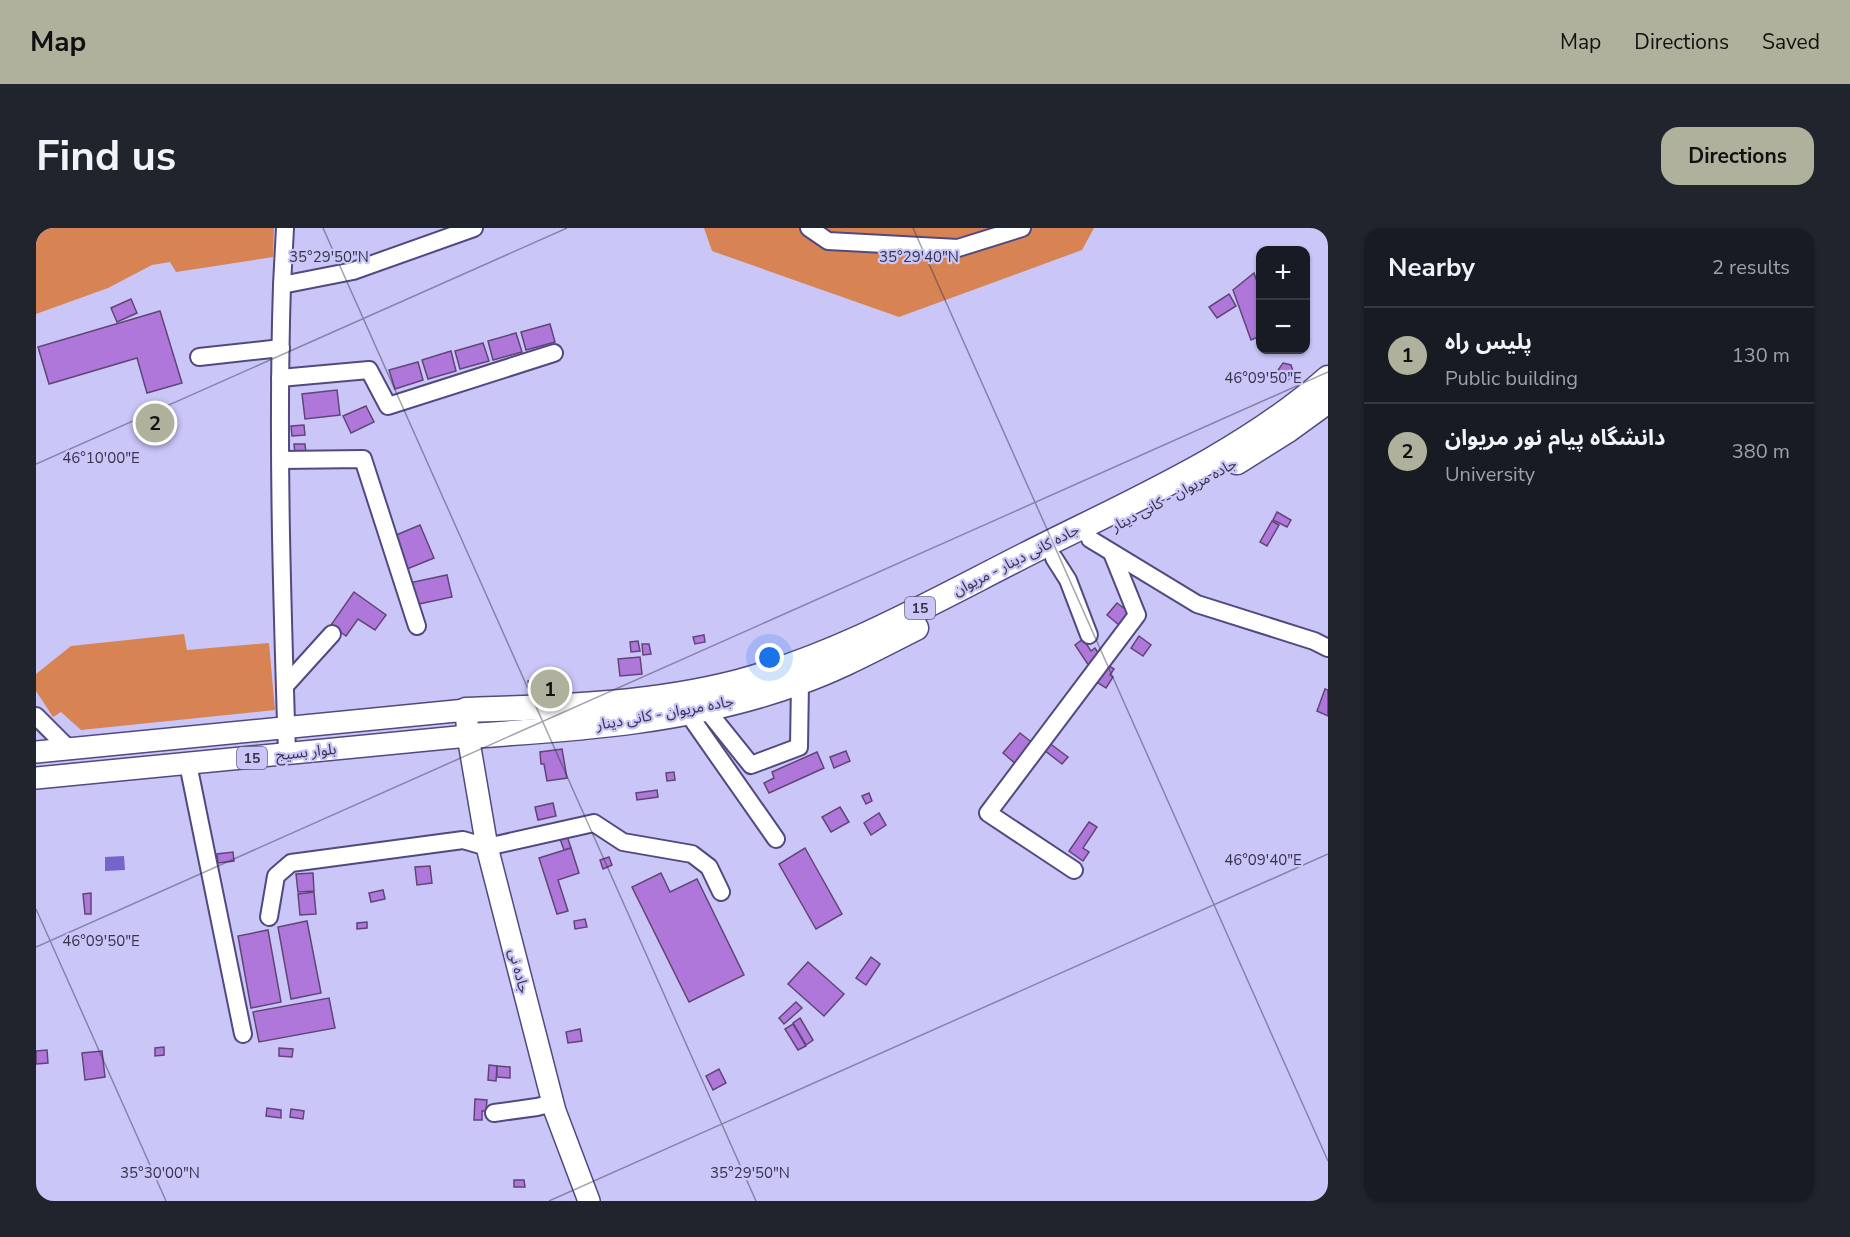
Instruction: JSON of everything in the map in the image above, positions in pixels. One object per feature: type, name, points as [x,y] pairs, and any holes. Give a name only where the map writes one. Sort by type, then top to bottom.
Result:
[{"type":"highway","name":"جاده مریوان - کانی دینار","points":[[468,736],[563,730],[697,710],[800,682],[872,651],[1217,475],[1288,430],[1323,391]]},
{"type":"highway","name":"جاده کانی دینار - مریوان","points":[[466,710],[579,706],[674,695],[739,681],[821,654],[899,618],[1209,462],[1323,391]]},
{"type":"main road","name":"بلوار بسیج","points":[[36,752],[466,710]]},
{"type":"main road","name":"جاده نی","points":[[466,710],[468,736],[487,847],[553,1103],[589,1201]]},
{"type":"main road","name":"بلوار بسیج","points":[[36,778],[468,736]]},
{"type":"street","points":[[285,228],[280,378],[282,620],[287,754]]},
{"type":"street","points":[[282,285],[353,271],[474,228]]},
{"type":"street","points":[[809,228],[828,241],[958,248],[1022,228]]},
{"type":"street","points":[[199,357],[281,348]]},
{"type":"street","points":[[280,378],[369,370],[388,406],[554,353]]},
{"type":"street","points":[[281,460],[363,459],[417,626]]},
{"type":"street","points":[[1090,539],[1197,604],[1314,641],[1328,648]]},
{"type":"street","points":[[1074,870],[988,813],[1137,615],[1112,553]]},
{"type":"street","points":[[1054,558],[1068,580],[1089,634]]},
{"type":"street","points":[[285,686],[332,634]]},
{"type":"street","points":[[697,710],[751,765],[799,747],[800,682]]},
{"type":"street","points":[[697,710],[776,839]]},
{"type":"street","points":[[36,716],[69,749]]},
{"type":"street","points":[[188,764],[243,1034]]},
{"type":"street","points":[[269,917],[276,876],[291,864],[463,840],[487,847],[594,823],[623,842],[692,854],[709,867],[721,892]]},
{"type":"street","points":[[494,1113],[553,1103]]},
{"type":"shaded area","points":[[36,228],[274,228],[273,257],[176,272],[170,262],[152,265],[108,288],[36,314]]},
{"type":"shaded area","points":[[704,228],[1094,228],[1082,250],[899,317],[712,251]]},
{"type":"shaded area","points":[[184,634],[187,650],[269,643],[275,710],[81,730],[61,712],[53,717],[36,691],[36,674],[71,646]]},
{"type":"shaded area","points":[[124,856],[125,870],[105,871],[105,857]]},
{"type":"building","points":[[1254,273],[1256,279],[1256,338],[1251,340],[1233,290]]},
{"type":"building","points":[[1229,294],[1236,306],[1217,318],[1209,307]]},
{"type":"building","points":[[131,299],[137,313],[117,322],[111,308]]},
{"type":"building","points":[[160,311],[182,383],[147,393],[137,358],[49,384],[38,347]]},
{"type":"building","points":[[550,324],[555,342],[526,350],[521,332]]},
{"type":"building","points":[[516,333],[522,352],[493,360],[488,341]]},
{"type":"building","points":[[483,343],[489,361],[460,369],[455,351]]},
{"type":"building","points":[[451,351],[456,371],[428,379],[422,360]]},
{"type":"building","points":[[418,362],[423,380],[395,389],[389,370]]},
{"type":"building","points":[[1283,363],[1291,365],[1294,374],[1288,380],[1281,378],[1278,370]]},
{"type":"building","points":[[337,390],[340,415],[305,419],[302,394]]},
{"type":"building","points":[[366,406],[374,422],[351,433],[343,416]]},
{"type":"building","points":[[304,425],[305,435],[292,436],[291,426]]},
{"type":"building","points":[[294,444],[305,444],[306,454],[295,454]]},
{"type":"building","points":[[1277,512],[1291,520],[1287,527],[1273,520]]},
{"type":"building","points":[[1272,521],[1279,525],[1267,546],[1260,542]]},
{"type":"building","points":[[420,525],[434,558],[407,569],[394,536]]},
{"type":"building","points":[[447,575],[452,597],[414,605],[409,583]]},
{"type":"building","points":[[354,592],[386,615],[375,630],[358,619],[346,636],[331,625]]},
{"type":"building","points":[[1117,603],[1129,612],[1119,625],[1107,615]]},
{"type":"building","points":[[704,635],[705,642],[695,644],[693,637]]},
{"type":"building","points":[[1139,636],[1151,645],[1143,656],[1131,648]]},
{"type":"building","points":[[1083,639],[1091,651],[1095,648],[1103,660],[1091,669],[1075,645]]},
{"type":"building","points":[[638,641],[640,651],[631,652],[630,642]]},
{"type":"building","points":[[642,644],[649,644],[651,654],[643,655]]},
{"type":"building","points":[[640,657],[642,674],[620,676],[618,659]]},
{"type":"building","points":[[1106,664],[1114,669],[1110,675],[1113,677],[1106,688],[1095,681]]},
{"type":"building","points":[[542,679],[543,683],[549,682],[550,689],[531,693],[528,681]]},
{"type":"building","points":[[1325,689],[1328,690],[1328,716],[1317,711]]},
{"type":"building","points":[[1020,733],[1034,744],[1017,765],[1003,753]]},
{"type":"building","points":[[1048,742],[1068,757],[1062,764],[1043,749]]},
{"type":"building","points":[[562,749],[567,778],[547,781],[544,764],[541,764],[540,752]]},
{"type":"building","points":[[846,751],[850,761],[834,768],[830,757]]},
{"type":"building","points":[[817,752],[824,768],[769,793],[764,783],[774,778],[772,772]]},
{"type":"building","points":[[674,772],[675,780],[667,781],[666,773]]},
{"type":"building","points":[[657,790],[658,797],[637,800],[636,793]]},
{"type":"building","points":[[869,793],[872,801],[866,804],[862,796]]},
{"type":"building","points":[[553,803],[556,816],[538,820],[535,807]]},
{"type":"building","points":[[840,807],[849,822],[831,832],[822,817]]},
{"type":"building","points":[[879,813],[886,825],[871,835],[864,823]]},
{"type":"building","points":[[1089,822],[1097,827],[1083,848],[1089,852],[1083,861],[1069,851]]},
{"type":"building","points":[[567,836],[571,848],[564,850],[560,839]]},
{"type":"building","points":[[571,848],[579,873],[558,880],[568,911],[557,914],[539,858]]},
{"type":"building","points":[[805,848],[842,914],[816,929],[779,864]]},
{"type":"building","points":[[233,852],[234,861],[218,863],[217,854]]},
{"type":"building","points":[[609,857],[612,865],[603,869],[600,860]]},
{"type":"building","points":[[430,866],[432,883],[417,885],[415,867]]},
{"type":"building","points":[[313,873],[314,891],[298,892],[296,874]]},
{"type":"building","points":[[661,873],[670,892],[697,879],[744,975],[689,1002],[632,887]]},
{"type":"building","points":[[383,890],[385,899],[371,902],[369,893]]},
{"type":"building","points":[[314,892],[316,914],[300,915],[298,894]]},
{"type":"building","points":[[91,893],[91,914],[85,914],[83,894]]},
{"type":"building","points":[[585,919],[587,927],[575,929],[574,921]]},
{"type":"building","points":[[307,921],[321,993],[291,999],[278,927]]},
{"type":"building","points":[[367,922],[367,928],[357,929],[357,923]]},
{"type":"building","points":[[268,930],[281,1002],[251,1008],[238,936]]},
{"type":"building","points":[[871,957],[880,964],[866,985],[856,978]]},
{"type":"building","points":[[808,962],[844,994],[824,1016],[788,984]]},
{"type":"building","points":[[329,998],[335,1028],[259,1042],[253,1012]]},
{"type":"building","points":[[796,1002],[802,1008],[784,1024],[779,1018]]},
{"type":"building","points":[[800,1018],[813,1040],[806,1045],[793,1023]]},
{"type":"building","points":[[793,1024],[806,1046],[798,1050],[785,1029]]},
{"type":"building","points":[[580,1029],[582,1041],[568,1043],[566,1032]]},
{"type":"building","points":[[164,1047],[164,1055],[155,1056],[155,1048]]},
{"type":"building","points":[[279,1048],[293,1049],[292,1057],[279,1056]]},
{"type":"building","points":[[47,1050],[48,1063],[36,1064],[36,1051]]},
{"type":"building","points":[[102,1051],[105,1077],[85,1080],[82,1053]]},
{"type":"building","points":[[489,1065],[497,1066],[496,1081],[488,1080]]},
{"type":"building","points":[[497,1066],[510,1067],[510,1078],[497,1077]]},
{"type":"building","points":[[719,1069],[726,1083],[713,1090],[706,1076]]},
{"type":"building","points":[[475,1099],[487,1100],[486,1111],[482,1111],[482,1120],[474,1120]]},
{"type":"building","points":[[267,1108],[281,1110],[281,1118],[266,1116]]},
{"type":"building","points":[[291,1109],[304,1111],[303,1119],[290,1117]]},
{"type":"building","points":[[514,1180],[524,1180],[525,1187],[514,1187]]},
{"type":"place","name":"دانشگاه پیام نور مریوان","points":[[155,423]]},
{"type":"place","name":"پلیس راه","points":[[550,689]]}]
